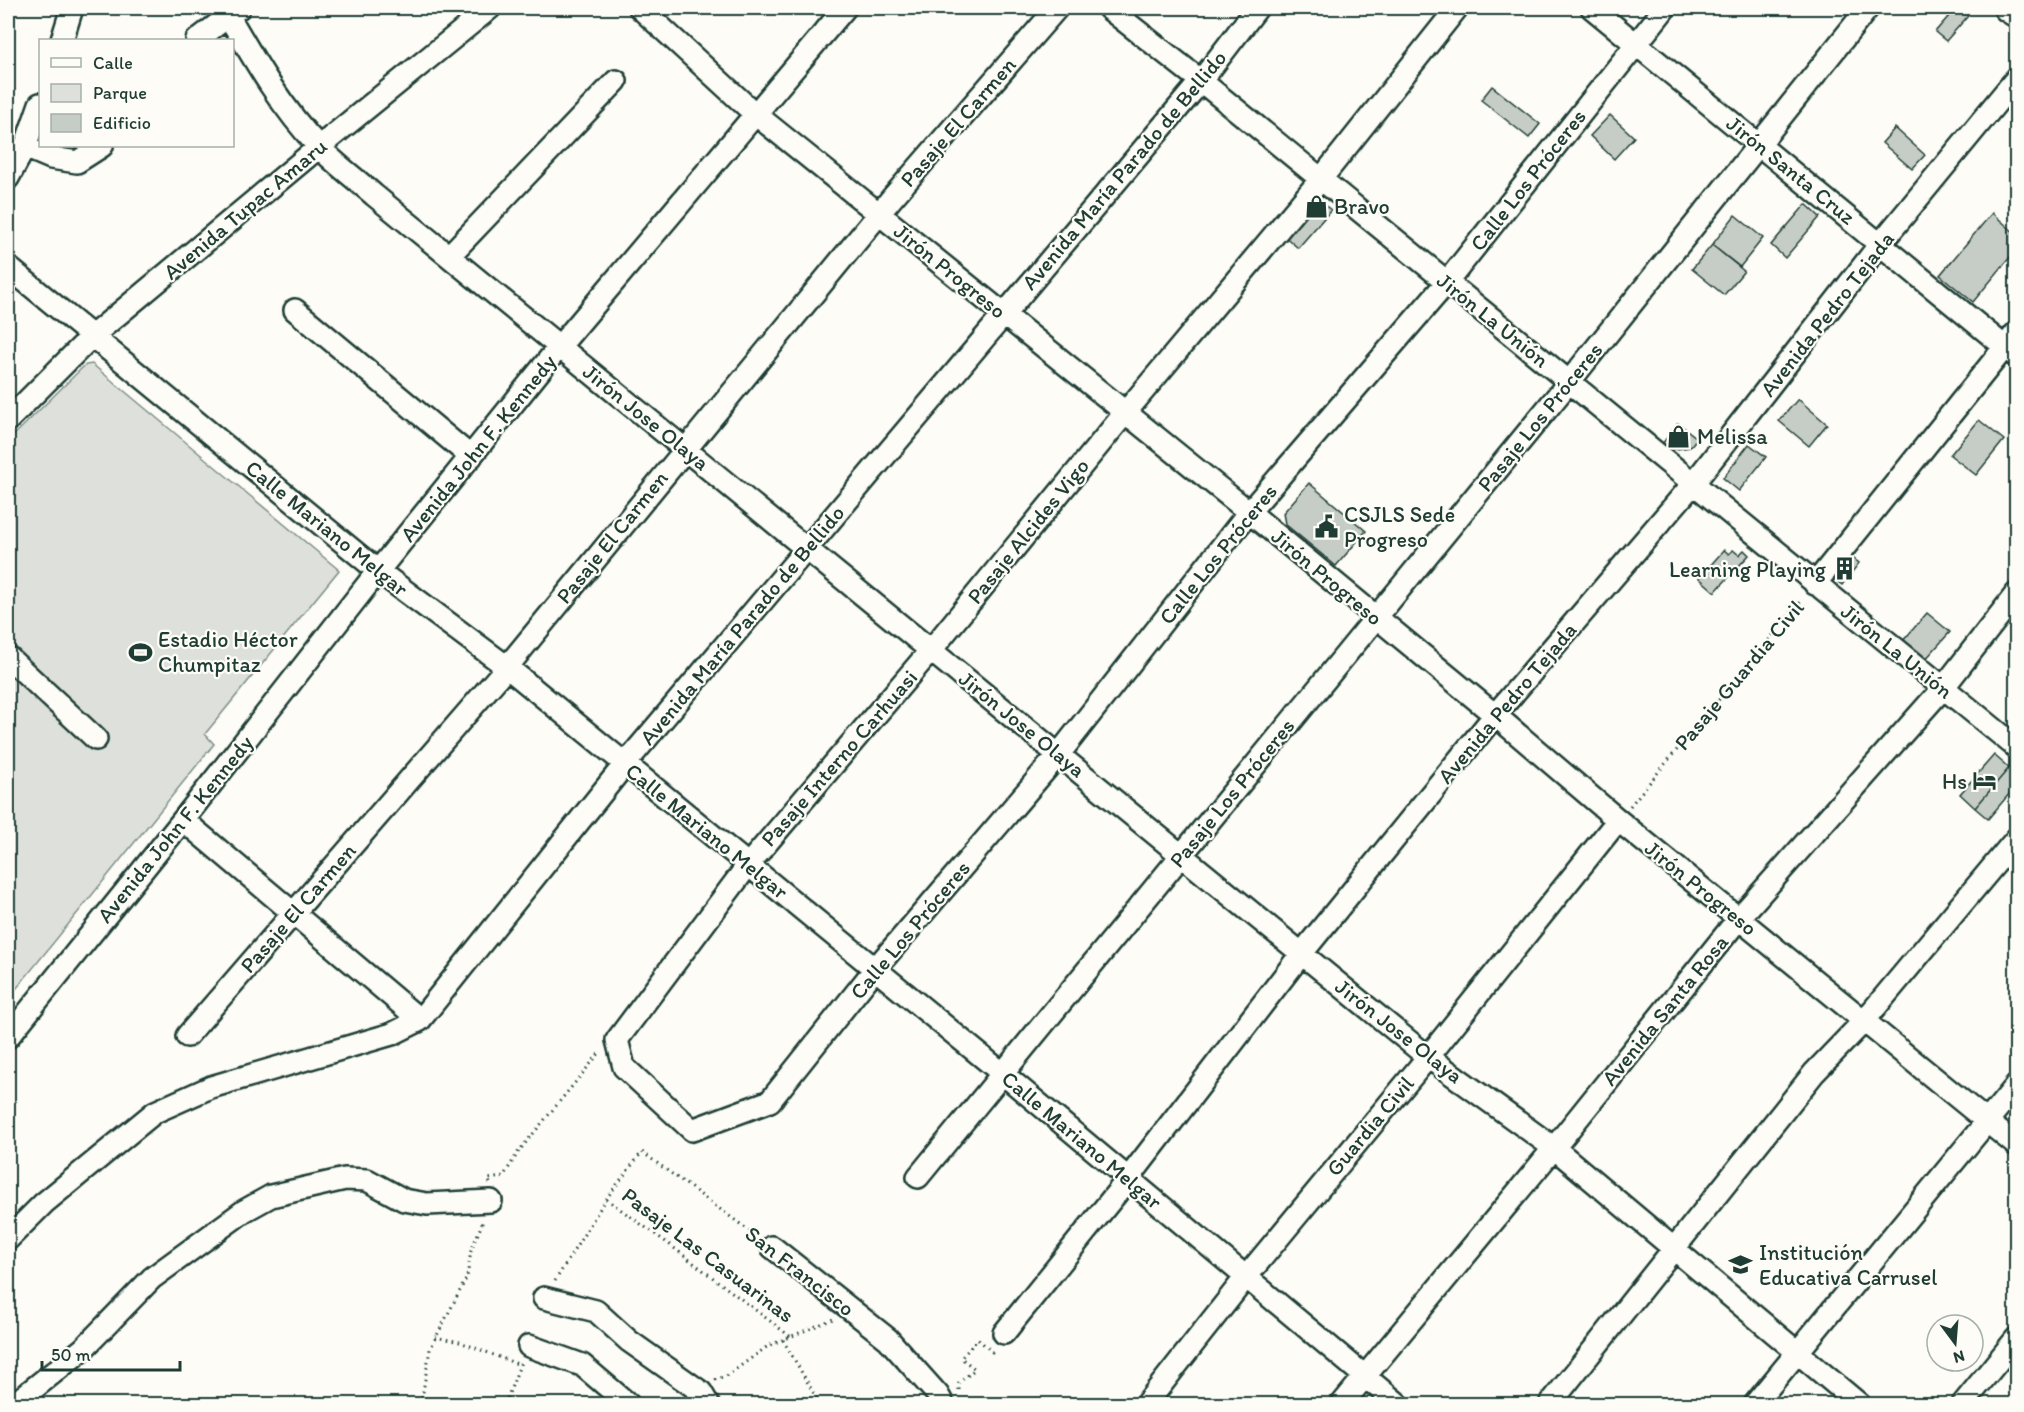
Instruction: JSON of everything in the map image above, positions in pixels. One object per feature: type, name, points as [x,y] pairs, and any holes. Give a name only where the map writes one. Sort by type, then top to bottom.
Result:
[{"type":"main road","points":[[2008,8],[2016,13]]},
{"type":"street","points":[[62,39],[72,8]]},
{"type":"street","name":"Avenida Tupac Amaru","points":[[8,420],[91,337],[490,8]]},
{"type":"street","name":"Jirón Progreso","points":[[640,8],[754,113],[1249,512],[1618,820],[2016,1145]]},
{"type":"street","name":"Avenida John F. Kennedy","points":[[10,1028],[183,820],[378,571],[559,347],[754,113],[845,8]]},
{"type":"street","name":"Pasaje El Carmen","points":[[187,1036],[507,667],[879,214],[1056,8]]},
{"type":"street","name":"Jirón La Unión","points":[[1108,8],[1201,81],[2016,747]]},
{"type":"street","name":"Avenida María Parado de Bellido","points":[[8,1239],[44,1203],[155,1112],[211,1087],[392,1034],[420,1020],[626,764],[1201,81],[1257,8]]},
{"type":"street","points":[[1125,413],[1321,179],[1457,8]]},
{"type":"street","name":"Jirón Santa Cruz","points":[[1592,8],[1881,243],[2013,345]]},
{"type":"street","name":"Calle Los Próceres","points":[[770,1101],[875,969],[1059,754],[1249,512],[1447,282],[1665,8]]},
{"type":"street","name":"Pasaje Los Próceres","points":[[918,1177],[1569,382],[1868,8]]},
{"type":"street","points":[[198,39],[231,10]]},
{"type":"street","name":"Jirón Jose Olaya","points":[[231,10],[268,83],[319,147],[559,347],[1428,1057],[1554,1148],[1859,1404]]},
{"type":"street","name":"Avenida Pedro Tejada","points":[[1000,1339],[1128,1179],[1302,953],[1495,715],[1693,484],[1881,243],[2016,79]]},
{"type":"street","points":[[449,256],[616,81]]},
{"type":"street","points":[[8,178],[25,147],[39,107]]},
{"type":"street","points":[[25,147],[51,158],[77,162],[100,147]]},
{"type":"street","name":"Calle Mariano Melgar","points":[[8,267],[378,571],[507,667],[626,764],[1002,1073],[1398,1404]]},
{"type":"street","points":[[296,310],[471,457]]},
{"type":"street","name":"Pasaje Guardia Civil","points":[[1815,584],[2013,345]]},
{"type":"street","name":"Pasaje Alcides Vigo","points":[[932,650],[1125,413]]},
{"type":"street","name":"Avenida Santa Rosa","points":[[1342,1404],[1554,1148],[1739,918],[1943,688],[2016,594]]},
{"type":"street","name":"Pasaje Interno Carhuasi","points":[[770,1101],[692,1130],[624,1067],[617,1040],[748,865],[932,650]]},
{"type":"street","points":[[8,657],[96,739]]},
{"type":"street","points":[[183,820],[420,1020]]},
{"type":"street","name":"Guardia Civil","points":[[1146,1404],[1246,1277],[1428,1057],[1618,820]]},
{"type":"street","points":[[1550,1404],[1814,1073],[1864,1021],[2016,839]]},
{"type":"street","points":[[1755,1404],[2016,1086]]},
{"type":"street","points":[[14,1404],[83,1349],[152,1278],[244,1211],[271,1196],[345,1179],[367,1180],[404,1200],[427,1204],[491,1201]]},
{"type":"street","name":"San Francisco","points":[[771,1247],[888,1340],[941,1400]]},
{"type":"street","points":[[544,1298],[596,1311],[629,1341],[702,1395]]},
{"type":"street","points":[[1963,1404],[2016,1339]]},
{"type":"street","points":[[525,1355],[582,1365],[628,1404]]},
{"type":"path","name":"Pasaje Guardia Civil","points":[[1618,820],[1815,584]]},
{"type":"path","name":"San Francisco","points":[[606,1199],[642,1152],[771,1247]]},
{"type":"path","points":[[544,1298],[606,1199]]},
{"type":"path","name":"Pasaje Las Casuarinas","points":[[606,1199],[679,1251],[791,1337]]},
{"type":"path","points":[[702,1395],[768,1346],[852,1311]]},
{"type":"path","points":[[435,1337],[525,1355]]},
{"type":"path","points":[[941,1400],[945,1391],[955,1402],[959,1383],[975,1369],[961,1358],[978,1339],[992,1352],[1000,1339]]},
{"type":"path","points":[[783,1340],[820,1404]]},
{"type":"green space","name":"Estadio Héctor Chumpitaz","points":[[92,364],[339,570],[205,734],[214,744],[8,999],[8,441],[82,368]]},
{"type":"building","points":[[1956,8],[1968,16],[1946,41],[1935,32]]},
{"type":"building","points":[[1492,86],[1540,124],[1529,138],[1481,100]]},
{"type":"building","points":[[1610,115],[1634,137],[1614,159],[1590,136]]},
{"type":"building","points":[[1895,128],[1925,155],[1912,169],[1882,143]]},
{"type":"building","points":[[1314,197],[1331,210],[1298,248],[1282,234]]},
{"type":"building","points":[[1806,204],[1820,217],[1785,258],[1771,245]]},
{"type":"building","points":[[1992,213],[2016,234],[2016,250],[1973,302],[1940,275]]},
{"type":"building","points":[[1735,215],[1763,238],[1740,267],[1712,245]]},
{"type":"building","points":[[1712,245],[1744,271],[1724,295],[1692,269]]},
{"type":"building","points":[[1798,399],[1827,424],[1809,446],[1779,421]]},
{"type":"building","points":[[1979,420],[2004,440],[1976,475],[1950,455]]},
{"type":"building","points":[[1678,423],[1697,438],[1690,447],[1670,450],[1662,444]]},
{"type":"building","points":[[1749,444],[1766,457],[1739,491],[1723,478]]},
{"type":"building","name":"CSJLS Sede Progreso","points":[[1309,483],[1366,531],[1336,566],[1285,524],[1283,513]]},
{"type":"building","points":[[1724,550],[1729,554],[1733,550],[1739,555],[1744,550],[1749,555],[1715,592],[1699,578]]},
{"type":"building","name":"Learning Playing","points":[[1846,553],[1859,563],[1842,585],[1829,575]]},
{"type":"building","points":[[1927,613],[1950,632],[1924,661],[1902,642]]},
{"type":"building","name":"Hs","points":[[1994,755],[2009,768],[1975,808],[1960,794]]},
{"type":"building","points":[[2009,768],[2016,774],[2016,786],[1988,819],[1975,808]]},
{"type":"place","name":"Bravo","points":[[1316,206]]},
{"type":"place","name":"Melissa","points":[[1679,436]]},
{"type":"place","name":"CSJLS Sede Progreso","points":[[1326,527]]},
{"type":"place","name":"Learning Playing","points":[[1844,569]]},
{"type":"place","name":"Estadio Héctor Chumpitaz","points":[[140,652]]},
{"type":"place","name":"Hs","points":[[1985,781]]},
{"type":"place","name":"Institución Educativa Carrusel","points":[[1741,1265]]}]
